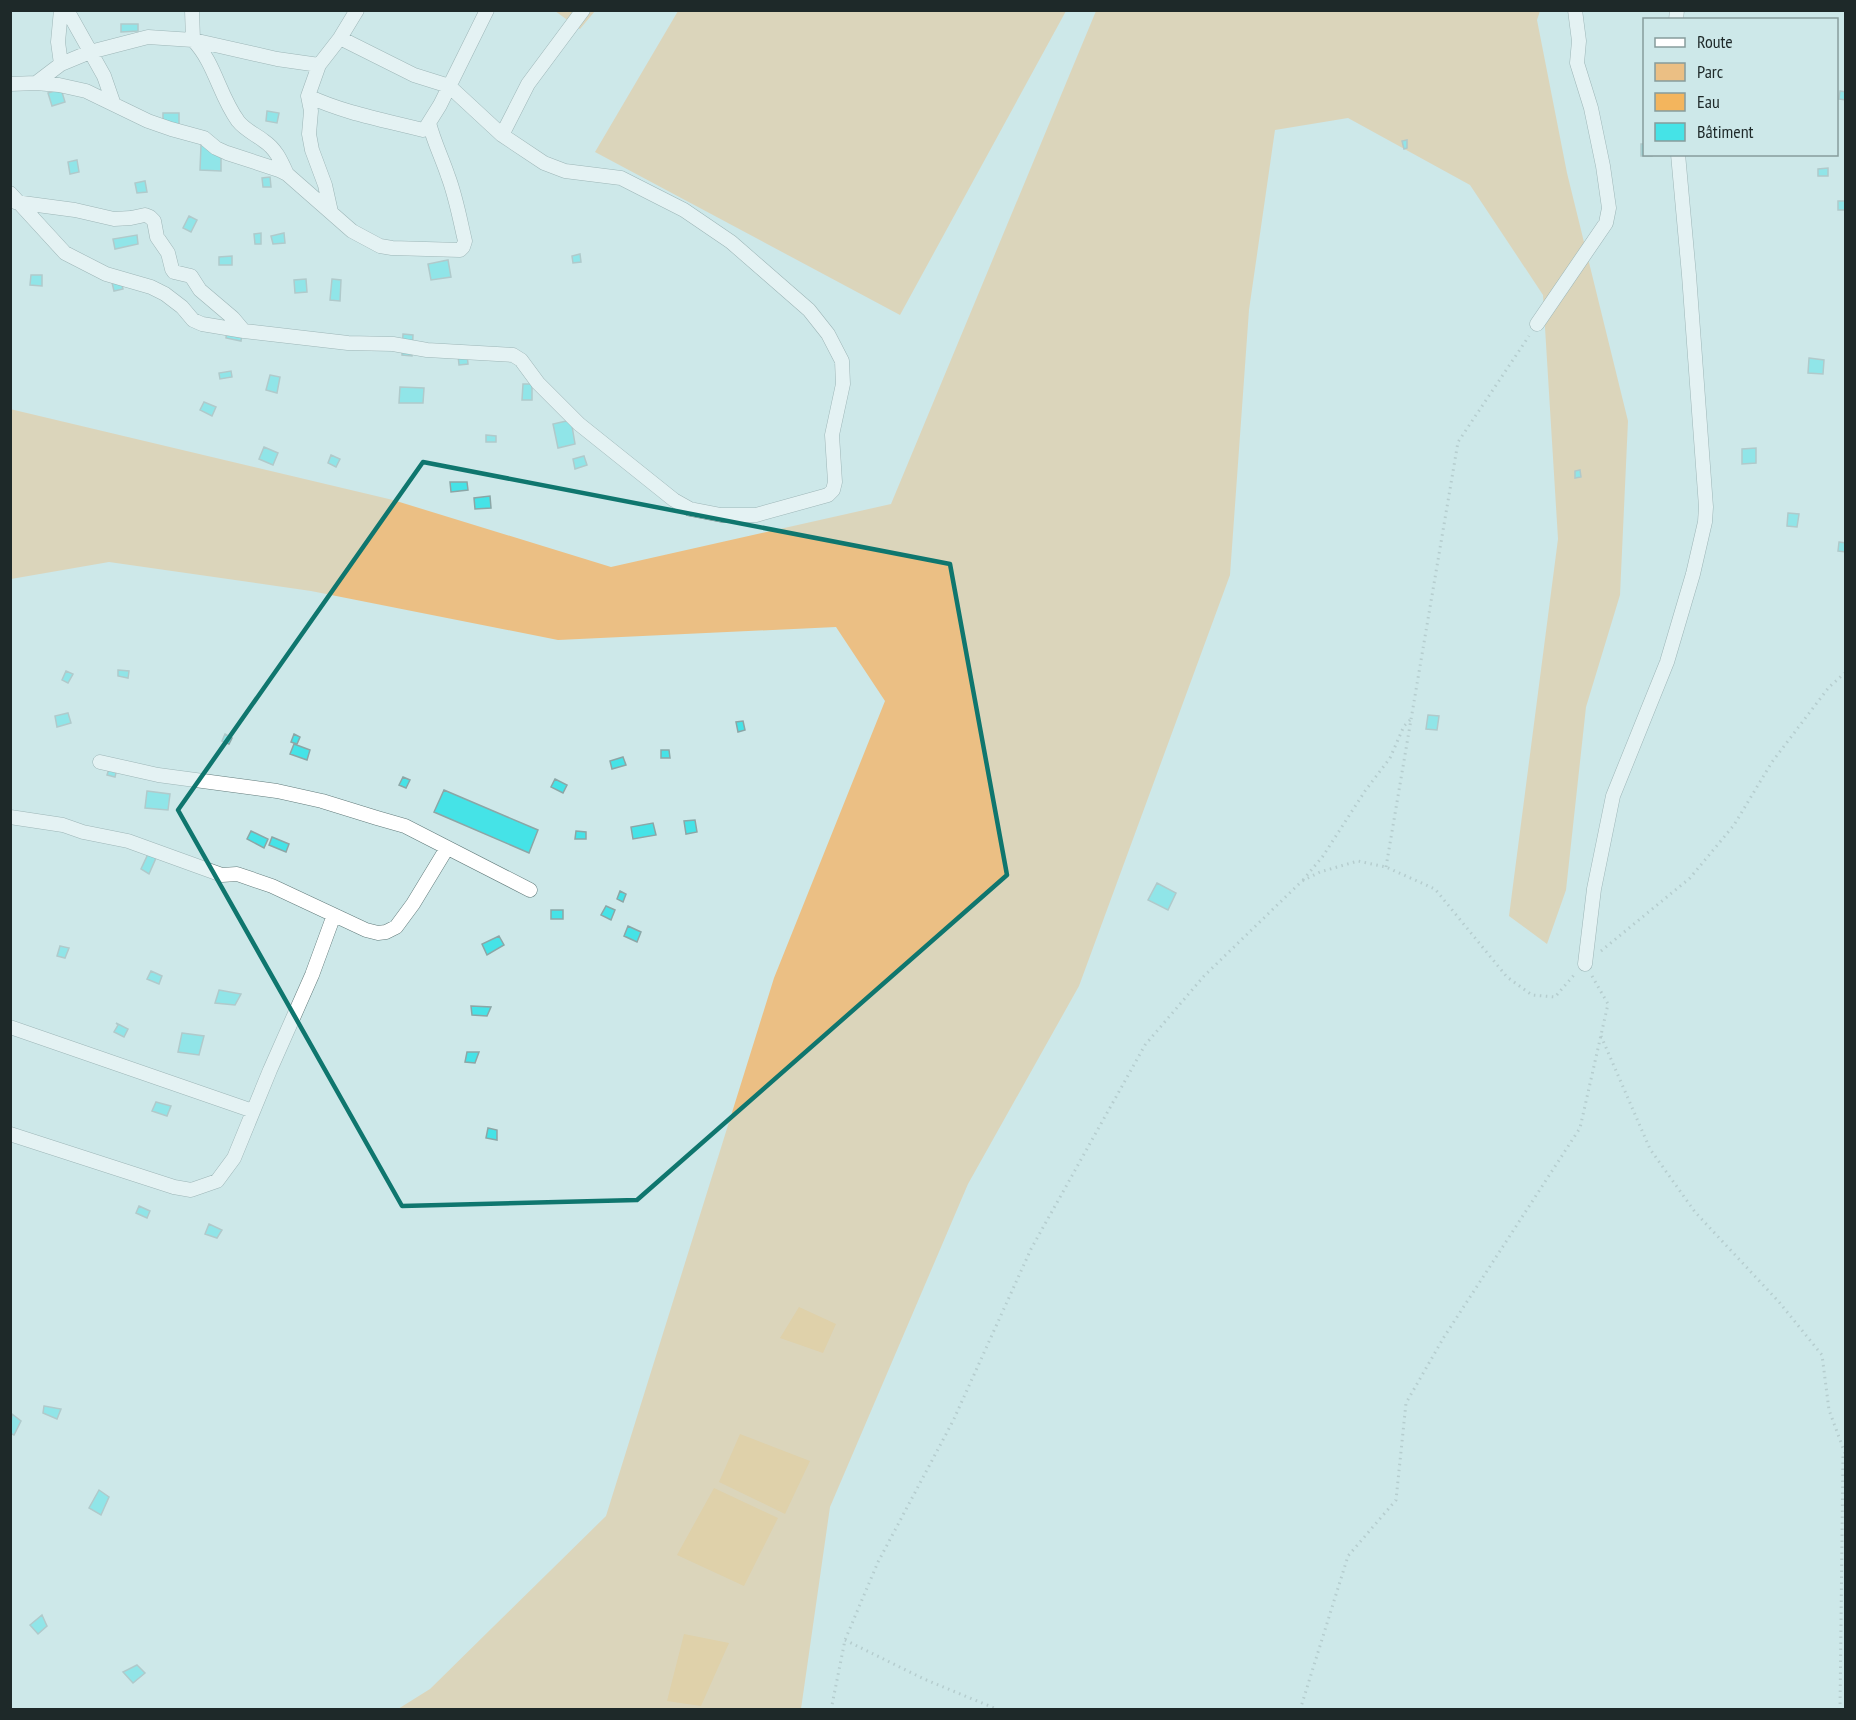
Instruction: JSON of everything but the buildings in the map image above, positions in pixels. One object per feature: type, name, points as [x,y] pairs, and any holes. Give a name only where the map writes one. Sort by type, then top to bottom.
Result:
[{"type":"street","points":[[61,10],[58,42],[61,64]]},
{"type":"street","points":[[67,10],[104,76],[113,102]]},
{"type":"street","points":[[192,10],[193,40],[210,63],[229,106],[239,122],[266,142],[279,156],[287,174]]},
{"type":"street","points":[[331,212],[325,185],[312,150],[309,134],[311,111],[308,96],[319,65],[340,38],[357,10]]},
{"type":"street","points":[[308,96],[338,108],[423,130],[449,86],[487,10]]},
{"type":"street","points":[[502,135],[528,84],[583,10]]},
{"type":"street","points":[[1537,324],[1606,223],[1609,208],[1591,108],[1577,63],[1579,41],[1575,10]]},
{"type":"street","points":[[36,83],[61,64],[90,52],[148,37],[193,40],[277,59],[319,65]]},
{"type":"street","points":[[13,199],[64,254],[106,274],[158,291],[182,307],[193,320],[202,324],[348,343],[393,344],[427,350],[513,355],[521,360],[537,383],[579,423],[674,500],[690,509],[721,515],[756,515],[828,495],[833,490],[835,482],[832,435],[843,384],[842,361],[828,334],[809,310],[731,242],[684,210],[621,178],[565,171],[544,163],[502,135],[449,86],[414,75],[340,38]]},
{"type":"street","points":[[10,84],[59,85],[86,91],[113,102],[122,110],[148,121],[204,138],[216,148],[227,153],[279,170],[287,174],[352,231],[380,246],[460,249],[465,241],[448,176],[436,148],[429,123]]},
{"type":"street","points":[[1585,964],[1594,890],[1613,796],[1667,662],[1693,574],[1705,522],[1706,507],[1691,297],[1678,156]]},
{"type":"street","points":[[13,199],[114,219],[130,219],[145,215],[150,217],[154,221],[157,237],[168,253],[174,272],[191,276],[200,290],[233,318],[244,331]]},
{"type":"street","points":[[100,762],[158,775],[277,791],[322,801],[405,826],[531,890]]},
{"type":"street","points":[[10,817],[63,825],[128,842],[222,875],[237,874],[272,886],[366,930],[378,933],[396,927],[413,904],[447,848]]},
{"type":"street","points":[[10,1134],[174,1187],[191,1190],[217,1181],[234,1158],[312,975],[334,915]]},
{"type":"street","points":[[10,1027],[253,1111]]},
{"type":"path","points":[[1386,867],[1458,442],[1537,324]]},
{"type":"path","points":[[1302,881],[1320,872],[1358,861],[1386,867],[1435,889],[1508,977],[1532,995],[1555,997],[1585,964],[1690,878],[1734,825],[1772,762],[1829,687],[1845,672]]},
{"type":"path","points":[[831,1710],[845,1640],[878,1562],[953,1421],[1031,1249],[1145,1045],[1204,976],[1302,881],[1323,856],[1365,791],[1390,758],[1404,726],[1412,717]]},
{"type":"path","points":[[1300,1710],[1348,1556],[1396,1500],[1406,1403],[1444,1337],[1580,1128],[1608,1004],[1585,964]]},
{"type":"path","points":[[1601,1036],[1650,1149],[1695,1212],[1779,1302],[1822,1355],[1829,1410],[1844,1454],[1840,1710]]},
{"type":"path","points":[[845,1640],[924,1678],[999,1710]]},
{"type":"highlighted area","points":[[423,462],[950,564],[1007,875],[637,1200],[402,1206],[178,810]]},
{"type":"green space","points":[[555,11],[595,11],[580,29]]},
{"type":"green space","points":[[678,11],[1066,11],[900,315],[595,152]]},
{"type":"green space","points":[[1096,11],[1540,11],[1537,20],[1567,173],[1628,421],[1620,595],[1586,707],[1566,890],[1547,944],[1509,916],[1558,539],[1543,295],[1470,185],[1348,118],[1275,130],[1249,310],[1230,575],[1079,986],[968,1184],[830,1507],[801,1709],[398,1709],[430,1689],[606,1516],[774,978],[885,701],[836,627],[558,640],[311,591],[109,562],[11,579],[10,409],[393,500],[611,567],[891,504]]},
{"type":"water","points":[[799,1307],[836,1324],[823,1353],[780,1338]]},
{"type":"water","points":[[740,1434],[810,1461],[785,1514],[719,1482]]},
{"type":"water","points":[[714,1488],[778,1518],[744,1586],[677,1555]]},
{"type":"water","points":[[684,1634],[729,1643],[701,1706],[667,1701]]}]
